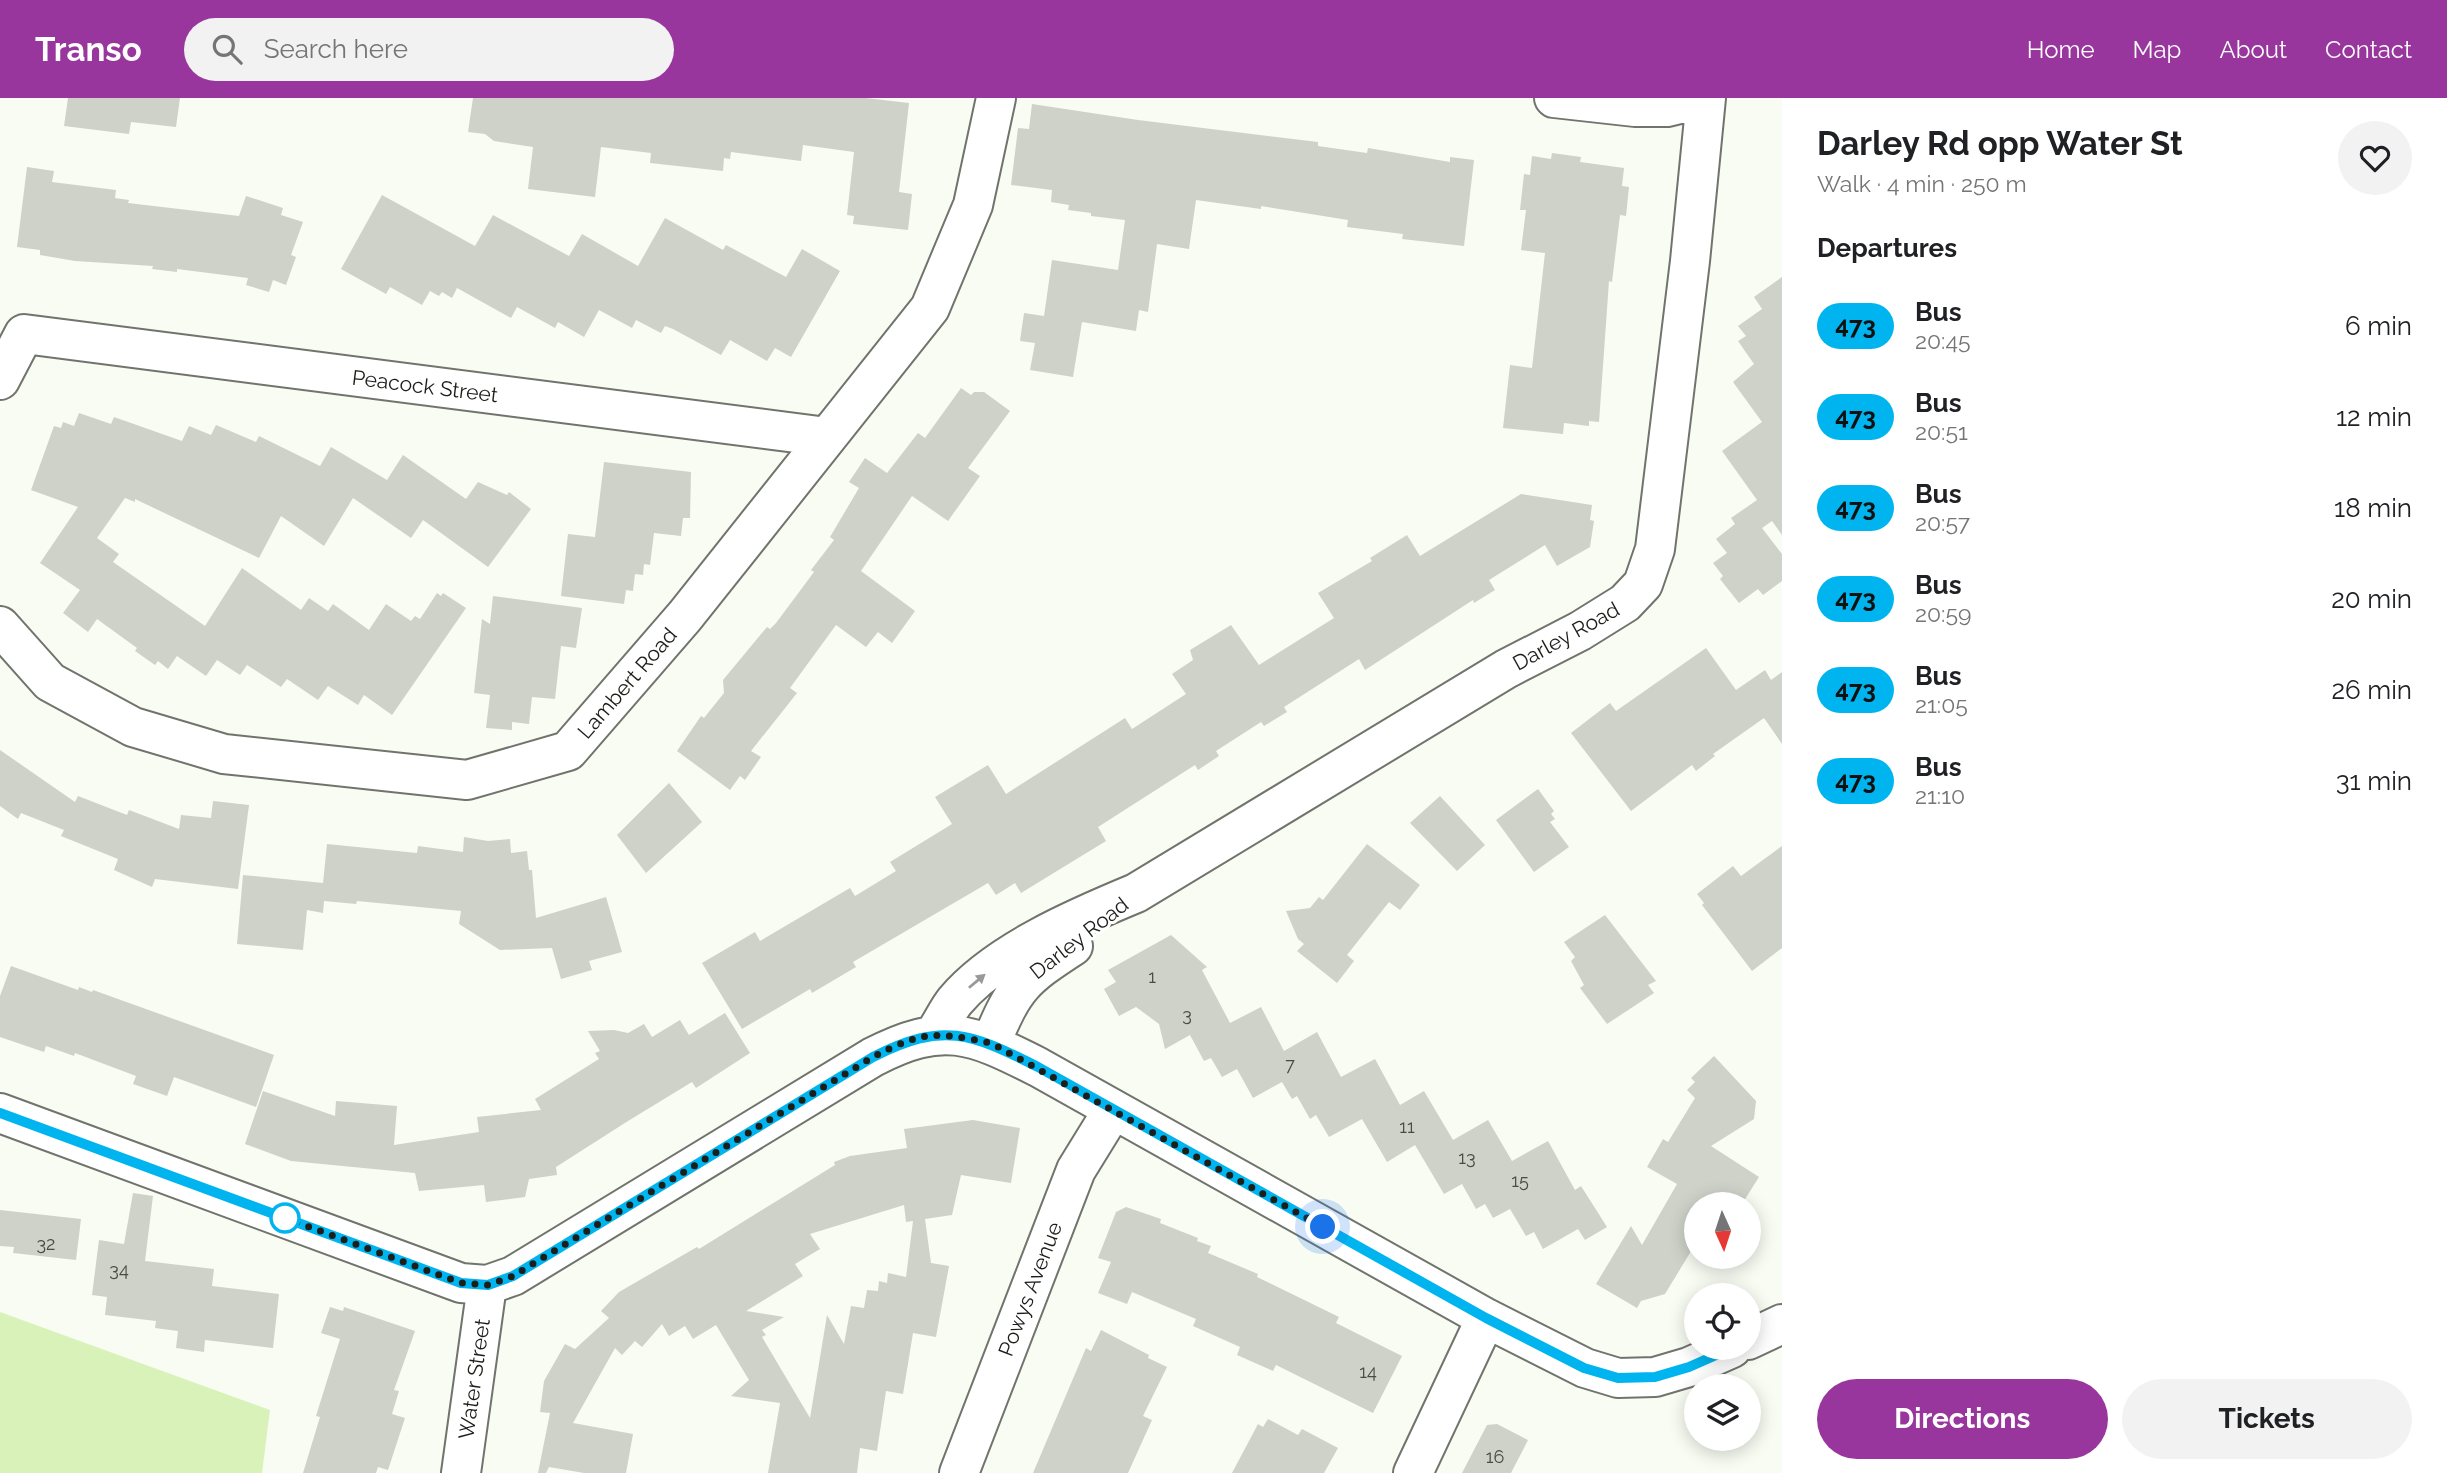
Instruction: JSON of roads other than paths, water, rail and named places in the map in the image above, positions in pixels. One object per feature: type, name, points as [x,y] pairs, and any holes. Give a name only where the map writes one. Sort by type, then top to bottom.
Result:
[{"type":"street","name":"Lambert Road","points":[[0,626],[50,682],[133,727],[224,754],[467,780],[568,751],[685,616],[930,308],[973,205],[996,98]]},
{"type":"street","points":[[1554,98],[1635,107],[1667,107],[1705,98]]},
{"type":"street","name":"Darley Road","points":[[935,1033],[955,1002],[979,978],[1072,920],[1136,893],[1506,669],[1580,631],[1625,603],[1643,584],[1655,549],[1693,237],[1705,98]]},
{"type":"street","name":"Peacock Street","points":[[0,380],[24,334],[827,438]]},
{"type":"street","name":"Darley Road","points":[[991,1043],[1016,989],[1036,970],[1087,937],[1136,893]]},
{"type":"street","points":[[0,1113],[461,1283],[488,1285],[513,1276],[873,1057],[905,1041],[935,1033],[991,1043],[1567,1361],[1618,1378],[1671,1374],[1703,1360]]},
{"type":"street","name":"Powys Avenue","points":[[959,1473],[1076,1170],[1113,1110]]},
{"type":"street","name":"Water Street","points":[[461,1473],[488,1285]]},
{"type":"street","points":[[1413,1473],[1486,1318]]},
{"type":"street","points":[[1761,1334],[1782,1324]]}]
